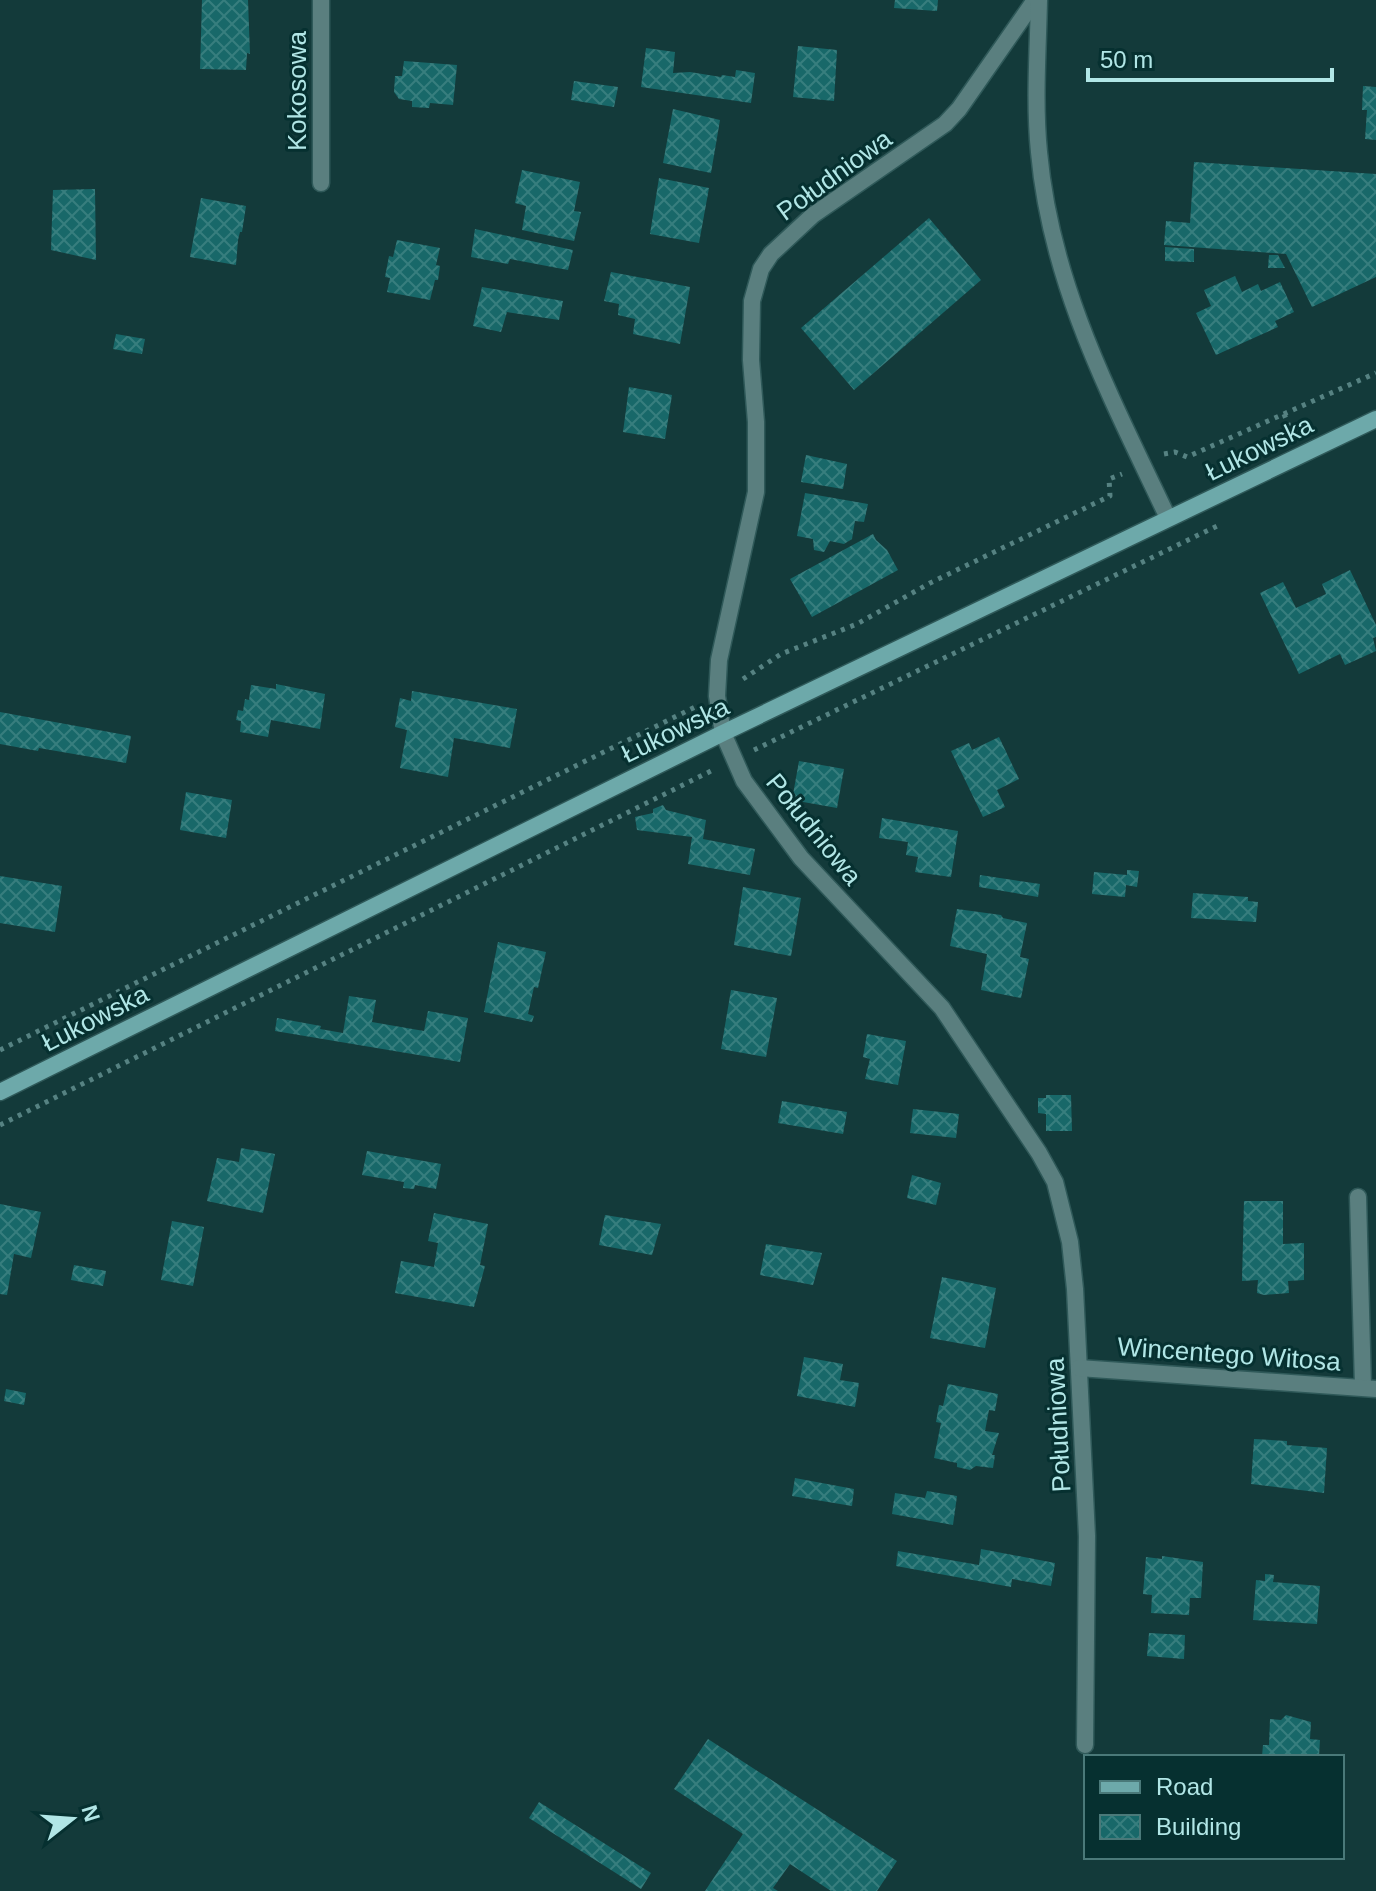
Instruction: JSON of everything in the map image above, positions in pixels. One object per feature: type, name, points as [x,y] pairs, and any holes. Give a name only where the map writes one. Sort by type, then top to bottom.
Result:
[{"type":"main road","name":"Łukowska","points":[[0,1092],[723,733],[1376,419]]},
{"type":"street","name":"Kokosowa","points":[[321,0],[321,183]]},
{"type":"street","name":"Południowa","points":[[1037,0],[1039,152],[1065,284],[1088,349],[1168,518]]},
{"type":"street","name":"Południowa","points":[[1037,0],[945,124],[813,215],[771,254],[761,269],[752,301],[756,492],[719,660],[717,696],[723,733],[744,781],[801,858],[942,1008],[1055,1182],[1070,1242],[1079,1368],[1087,1536],[1085,1745]]},
{"type":"street","points":[[1358,1197],[1369,1388]]},
{"type":"street","name":"Wincentego Witosa","points":[[1079,1368],[1369,1388]]},
{"type":"path","points":[[1168,453],[1175,452],[1187,457],[1376,373]]},
{"type":"path","points":[[0,1050],[717,696],[781,654],[857,624],[930,583],[1110,496],[1109,479],[1120,475]]},
{"type":"path","points":[[0,1125],[735,760],[1222,524]]},
{"type":"building","points":[[202,0],[248,0],[250,54],[247,53],[246,70],[200,69]]},
{"type":"building","points":[[895,0],[938,0],[937,11],[894,8]]},
{"type":"building","points":[[798,46],[837,50],[834,101],[793,97]]},
{"type":"building","points":[[646,48],[675,52],[673,73],[735,77],[736,70],[755,73],[751,103],[641,87]]},
{"type":"building","points":[[404,61],[457,65],[453,105],[430,103],[429,108],[412,107],[412,101],[399,99],[394,92],[395,76],[402,76]]},
{"type":"building","points":[[574,81],[618,87],[614,107],[571,100]]},
{"type":"building","points":[[1363,86],[1376,87],[1376,140],[1365,139],[1367,110],[1362,110]]},
{"type":"building","points":[[673,109],[720,120],[711,173],[663,163]]},
{"type":"building","points":[[1194,162],[1376,174],[1376,277],[1312,307],[1286,254],[1164,245],[1166,221],[1190,223]]},
{"type":"building","points":[[522,170],[580,182],[574,211],[581,212],[574,241],[522,230],[526,206],[515,203]]},
{"type":"building","points":[[659,178],[709,188],[699,243],[650,234]]},
{"type":"building","points":[[95,189],[96,260],[51,250],[53,190]]},
{"type":"building","points":[[201,198],[246,206],[236,265],[190,257]]},
{"type":"building","points":[[929,218],[981,280],[854,390],[801,328]]},
{"type":"building","points":[[475,229],[573,250],[568,270],[510,259],[508,264],[471,257]]},
{"type":"building","points":[[397,240],[440,248],[436,265],[440,266],[438,280],[435,280],[430,300],[387,292],[390,278],[385,277],[389,256],[393,257]]},
{"type":"building","points":[[1165,247],[1194,249],[1194,262],[1165,261]]},
{"type":"building","points":[[1269,255],[1278,255],[1285,268],[1268,268]]},
{"type":"building","points":[[611,272],[690,287],[680,344],[633,334],[635,319],[618,315],[619,304],[604,301]]},
{"type":"building","points":[[1235,276],[1242,292],[1258,284],[1261,291],[1280,282],[1294,312],[1275,321],[1278,327],[1216,355],[1196,313],[1211,306],[1204,290]]},
{"type":"building","points":[[482,287],[563,301],[559,320],[507,312],[501,332],[473,326]]},
{"type":"building","points":[[116,334],[145,339],[142,354],[113,349]]},
{"type":"building","points":[[629,387],[672,395],[665,439],[623,432]]},
{"type":"building","points":[[806,455],[847,464],[843,489],[801,482]]},
{"type":"building","points":[[805,493],[868,504],[864,522],[855,521],[852,539],[844,544],[830,541],[824,552],[814,550],[813,539],[797,536]]},
{"type":"building","points":[[873,534],[898,570],[812,617],[790,579]]},
{"type":"building","points":[[1350,570],[1376,625],[1376,637],[1373,638],[1376,651],[1345,665],[1340,654],[1299,674],[1260,593],[1283,582],[1296,608],[1326,594],[1322,584]]},
{"type":"building","points":[[276,684],[325,694],[320,729],[271,720],[268,737],[240,732],[241,721],[236,720],[238,710],[243,711],[245,699],[249,700],[251,685],[276,689]]},
{"type":"building","points":[[412,691],[517,709],[510,748],[454,738],[448,777],[400,768],[407,730],[395,727],[400,698],[411,701]]},
{"type":"building","points":[[0,712],[131,736],[126,763],[0,744]]},
{"type":"building","points":[[999,737],[1019,779],[997,790],[1005,807],[983,817],[951,751],[969,743],[972,750]]},
{"type":"building","points":[[799,761],[844,769],[837,808],[792,800]]},
{"type":"building","points":[[186,792],[232,800],[226,838],[180,830]]},
{"type":"building","points":[[663,805],[666,810],[706,820],[703,839],[755,849],[750,875],[688,864],[692,837],[637,830],[635,817],[653,813],[653,809]]},
{"type":"building","points":[[882,818],[958,831],[951,877],[915,872],[918,857],[906,855],[908,842],[879,838]]},
{"type":"building","points":[[1127,870],[1139,871],[1137,887],[1126,885],[1125,897],[1092,894],[1094,872],[1127,875]]},
{"type":"building","points":[[980,875],[1040,884],[1038,897],[979,887]]},
{"type":"building","points":[[0,876],[62,886],[55,932],[0,923]]},
{"type":"building","points":[[743,887],[801,898],[791,956],[734,945]]},
{"type":"building","points":[[1193,893],[1248,897],[1248,901],[1258,902],[1256,922],[1191,918]]},
{"type":"building","points":[[957,909],[1001,915],[1027,923],[1020,957],[1029,959],[1021,998],[981,990],[987,954],[950,946]]},
{"type":"building","points":[[498,942],[546,952],[528,1014],[534,1016],[532,1022],[484,1012]]},
{"type":"building","points":[[731,990],[777,998],[766,1057],[721,1049]]},
{"type":"building","points":[[349,996],[376,1000],[372,1022],[424,1031],[428,1011],[468,1018],[460,1062],[275,1031],[277,1018],[343,1033]]},
{"type":"building","points":[[867,1034],[906,1041],[898,1085],[865,1079],[870,1059],[863,1057]]},
{"type":"building","points":[[1046,1095],[1071,1095],[1072,1131],[1046,1131],[1046,1114],[1038,1113],[1038,1098],[1046,1098]]},
{"type":"building","points":[[782,1101],[847,1112],[843,1134],[778,1123]]},
{"type":"building","points":[[913,1109],[959,1114],[956,1138],[910,1133]]},
{"type":"building","points":[[241,1148],[275,1154],[263,1213],[207,1201],[217,1158],[239,1162]]},
{"type":"building","points":[[367,1151],[441,1164],[436,1189],[415,1185],[414,1189],[403,1188],[404,1182],[362,1175]]},
{"type":"building","points":[[912,1175],[941,1183],[936,1205],[907,1198]]},
{"type":"building","points":[[1244,1201],[1283,1201],[1283,1244],[1304,1243],[1304,1280],[1288,1281],[1289,1293],[1264,1295],[1257,1293],[1258,1280],[1242,1281]]},
{"type":"building","points":[[0,1204],[41,1212],[31,1258],[14,1254],[7,1295],[0,1294]]},
{"type":"building","points":[[434,1213],[488,1224],[480,1265],[485,1266],[474,1307],[395,1293],[401,1261],[434,1267],[438,1243],[428,1241]]},
{"type":"building","points":[[605,1215],[661,1224],[652,1255],[599,1245]]},
{"type":"building","points":[[172,1221],[204,1227],[193,1286],[161,1280]]},
{"type":"building","points":[[766,1244],[822,1253],[813,1285],[760,1275]]},
{"type":"building","points":[[74,1265],[106,1271],[103,1286],[71,1280]]},
{"type":"building","points":[[942,1277],[996,1288],[985,1348],[930,1338]]},
{"type":"building","points":[[804,1357],[843,1364],[840,1380],[859,1383],[855,1407],[797,1396]]},
{"type":"building","points":[[948,1384],[998,1394],[995,1411],[989,1410],[985,1431],[999,1433],[992,1455],[995,1455],[993,1468],[976,1466],[970,1470],[957,1467],[957,1463],[934,1458],[941,1423],[936,1422],[939,1405],[943,1406]]},
{"type":"building","points":[[6,1389],[26,1393],[24,1405],[4,1401]]},
{"type":"building","points":[[1254,1439],[1327,1448],[1324,1493],[1251,1484]]},
{"type":"building","points":[[795,1478],[854,1489],[852,1506],[792,1496]]},
{"type":"building","points":[[927,1491],[957,1496],[953,1525],[892,1514],[895,1493],[925,1498]]},
{"type":"building","points":[[981,1549],[1055,1563],[1051,1586],[1012,1579],[1011,1587],[896,1566],[898,1551],[979,1565]]},
{"type":"building","points":[[1162,1556],[1203,1562],[1201,1598],[1190,1598],[1189,1615],[1151,1613],[1152,1595],[1143,1594],[1146,1557],[1162,1559]]},
{"type":"building","points":[[1265,1574],[1274,1575],[1273,1582],[1320,1586],[1317,1624],[1253,1620],[1256,1580],[1265,1581]]},
{"type":"building","points":[[1149,1633],[1185,1635],[1184,1659],[1147,1656]]},
{"type":"building","points":[[1286,1715],[1311,1722],[1310,1739],[1320,1740],[1319,1755],[1262,1755],[1263,1745],[1269,1745],[1270,1719],[1281,1720]]},
{"type":"building","points":[[708,1739],[897,1861],[877,1891],[831,1891],[790,1864],[773,1888],[778,1891],[705,1891],[743,1834],[674,1789]]},
{"type":"building","points":[[539,1802],[651,1873],[641,1889],[529,1818]]}]
